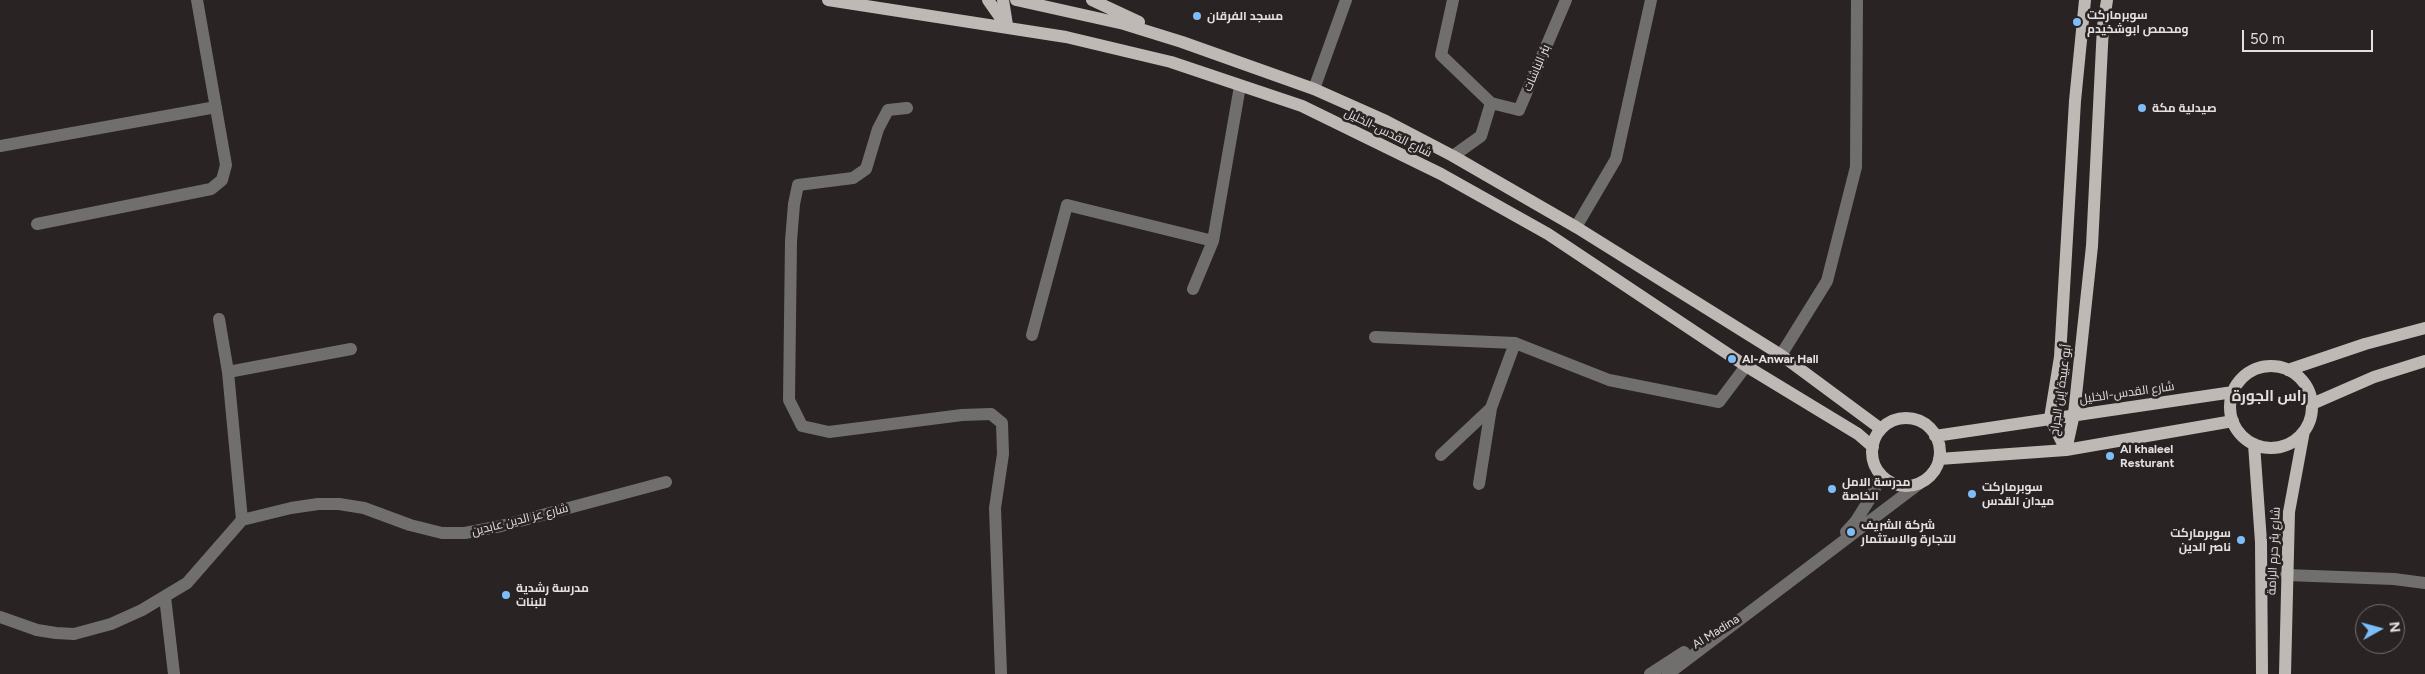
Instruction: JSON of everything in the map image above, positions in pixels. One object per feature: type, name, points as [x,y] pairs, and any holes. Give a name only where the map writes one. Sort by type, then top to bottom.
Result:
[{"type":"main road","name":"شارع القدس-الخليل","points":[[828,0],[1066,37],[1171,62],[1302,106],[1457,183],[1548,234],[1746,366],[1858,434],[1873,447]]},
{"type":"main road","points":[[988,0],[1007,27]]},
{"type":"main road","points":[[1003,0],[1007,27]]},
{"type":"main road","name":"شارع القدس-الخليل","points":[[1016,0],[1124,24],[1182,42],[1314,89],[1386,121],[1453,156],[1576,227],[1781,356],[1881,429]]},
{"type":"main road","points":[[1092,0],[1182,42]]},
{"type":"main road","name":"أبو عبيدة إبن الجراح","points":[[2066,450],[2050,418],[2060,357],[2075,101],[2085,0]]},
{"type":"main road","name":"أبو عبيدة إبن الجراح","points":[[2066,450],[2074,414],[2092,246],[2102,26],[2107,0]]},
{"type":"main road","points":[[2288,370],[2365,344],[2425,328]]},
{"type":"main road","points":[[2312,404],[2374,377],[2425,361]]},
{"type":"main road","points":[[2269,366],[2288,370],[2306,385],[2312,404],[2310,418],[2304,431],[2294,440],[2282,446],[2268,448],[2254,444],[2242,435],[2233,421],[2231,412],[2233,392],[2240,380],[2250,372],[2269,366]]},
{"type":"main road","name":"شارع القدس-الخليل","points":[[1936,436],[2074,414],[2233,392]]},
{"type":"main road","points":[[1900,419],[1910,419],[1929,428],[1936,436],[1940,451],[1936,469],[1920,483],[1909,486],[1898,485],[1881,475],[1873,457],[1873,447],[1881,429],[1900,419]]},
{"type":"main road","points":[[1939,459],[2066,450],[2233,421]]},
{"type":"main road","name":"شارع بئر حرم الرامة","points":[[2285,674],[2289,512],[2304,431]]},
{"type":"main road","name":"شارع بئر حرم الرامة","points":[[2254,444],[2260,523],[2262,674]]},
{"type":"street","points":[[37,224],[214,188],[222,180],[226,170],[197,0]]},
{"type":"street","points":[[1314,89],[1346,0]]},
{"type":"street","points":[[1453,0],[1441,55],[1491,102],[1482,136],[1453,156]]},
{"type":"street","name":"بئر الباشات","points":[[1491,102],[1519,110],[1566,0]]},
{"type":"street","points":[[1576,227],[1616,159],[1651,0]]},
{"type":"street","points":[[1781,356],[1827,281],[1856,167],[1857,0]]},
{"type":"street","points":[[1193,289],[1213,241],[1240,86]]},
{"type":"street","points":[[0,146],[216,107]]},
{"type":"street","points":[[907,108],[888,110],[878,128],[866,169],[853,178],[798,184],[794,204],[791,241],[789,400],[802,426],[829,432],[962,415],[991,414],[1002,422],[1003,454],[995,508],[1001,674]]},
{"type":"street","points":[[1032,336],[1067,205],[1213,241]]},
{"type":"street","points":[[0,618],[37,630],[74,634],[111,624],[164,598],[187,583],[242,520],[228,372],[219,319]]},
{"type":"street","points":[[1375,336],[1516,343],[1608,380],[1719,402],[1746,366]]},
{"type":"street","points":[[1479,484],[1492,408],[1516,343]]},
{"type":"street","points":[[228,372],[351,349]]},
{"type":"street","points":[[1441,455],[1492,408]]},
{"type":"street","points":[[1818,561],[1856,521],[1871,497],[1881,475]]},
{"type":"street","name":"شارع عز الدين عابدين","points":[[242,520],[318,504],[339,504],[364,508],[410,525],[442,534],[465,533],[501,526],[666,482]]},
{"type":"street","points":[[1748,612],[1920,483]]},
{"type":"street","points":[[2286,575],[2394,579],[2425,583]]},
{"type":"street","points":[[164,598],[174,674]]},
{"type":"street","name":"Al Madina","points":[[1650,674],[1748,612]]},
{"type":"street","name":"Al Madina","points":[[1668,674],[1748,612]]},
{"type":"place","name":"مسجد الفرقان","points":[[1197,16]]},
{"type":"place","name":"سوبرماركت ومحمص ابوشخيدم","points":[[2077,22]]},
{"type":"place","name":"صيدلية مكة","points":[[2142,108]]},
{"type":"place","name":"Al-Anwar Hall","points":[[1732,359]]},
{"type":"place","name":"Al khaleel Resturant","points":[[2110,456]]},
{"type":"place","name":"مدرسة الامل الخاصة","points":[[1832,489]]},
{"type":"place","name":"سوبرماركت ميدان القدس","points":[[1972,494]]},
{"type":"place","name":"شركة الشريف للتجارة والاستثمار","points":[[1851,532]]},
{"type":"place","name":"سوبرماركت ناصر الدين","points":[[2241,540]]},
{"type":"place","name":"مدرسة رشدية للبنات","points":[[506,595]]},
{"type":"district","name":"راس الجورة","points":[[2269,397]]}]
